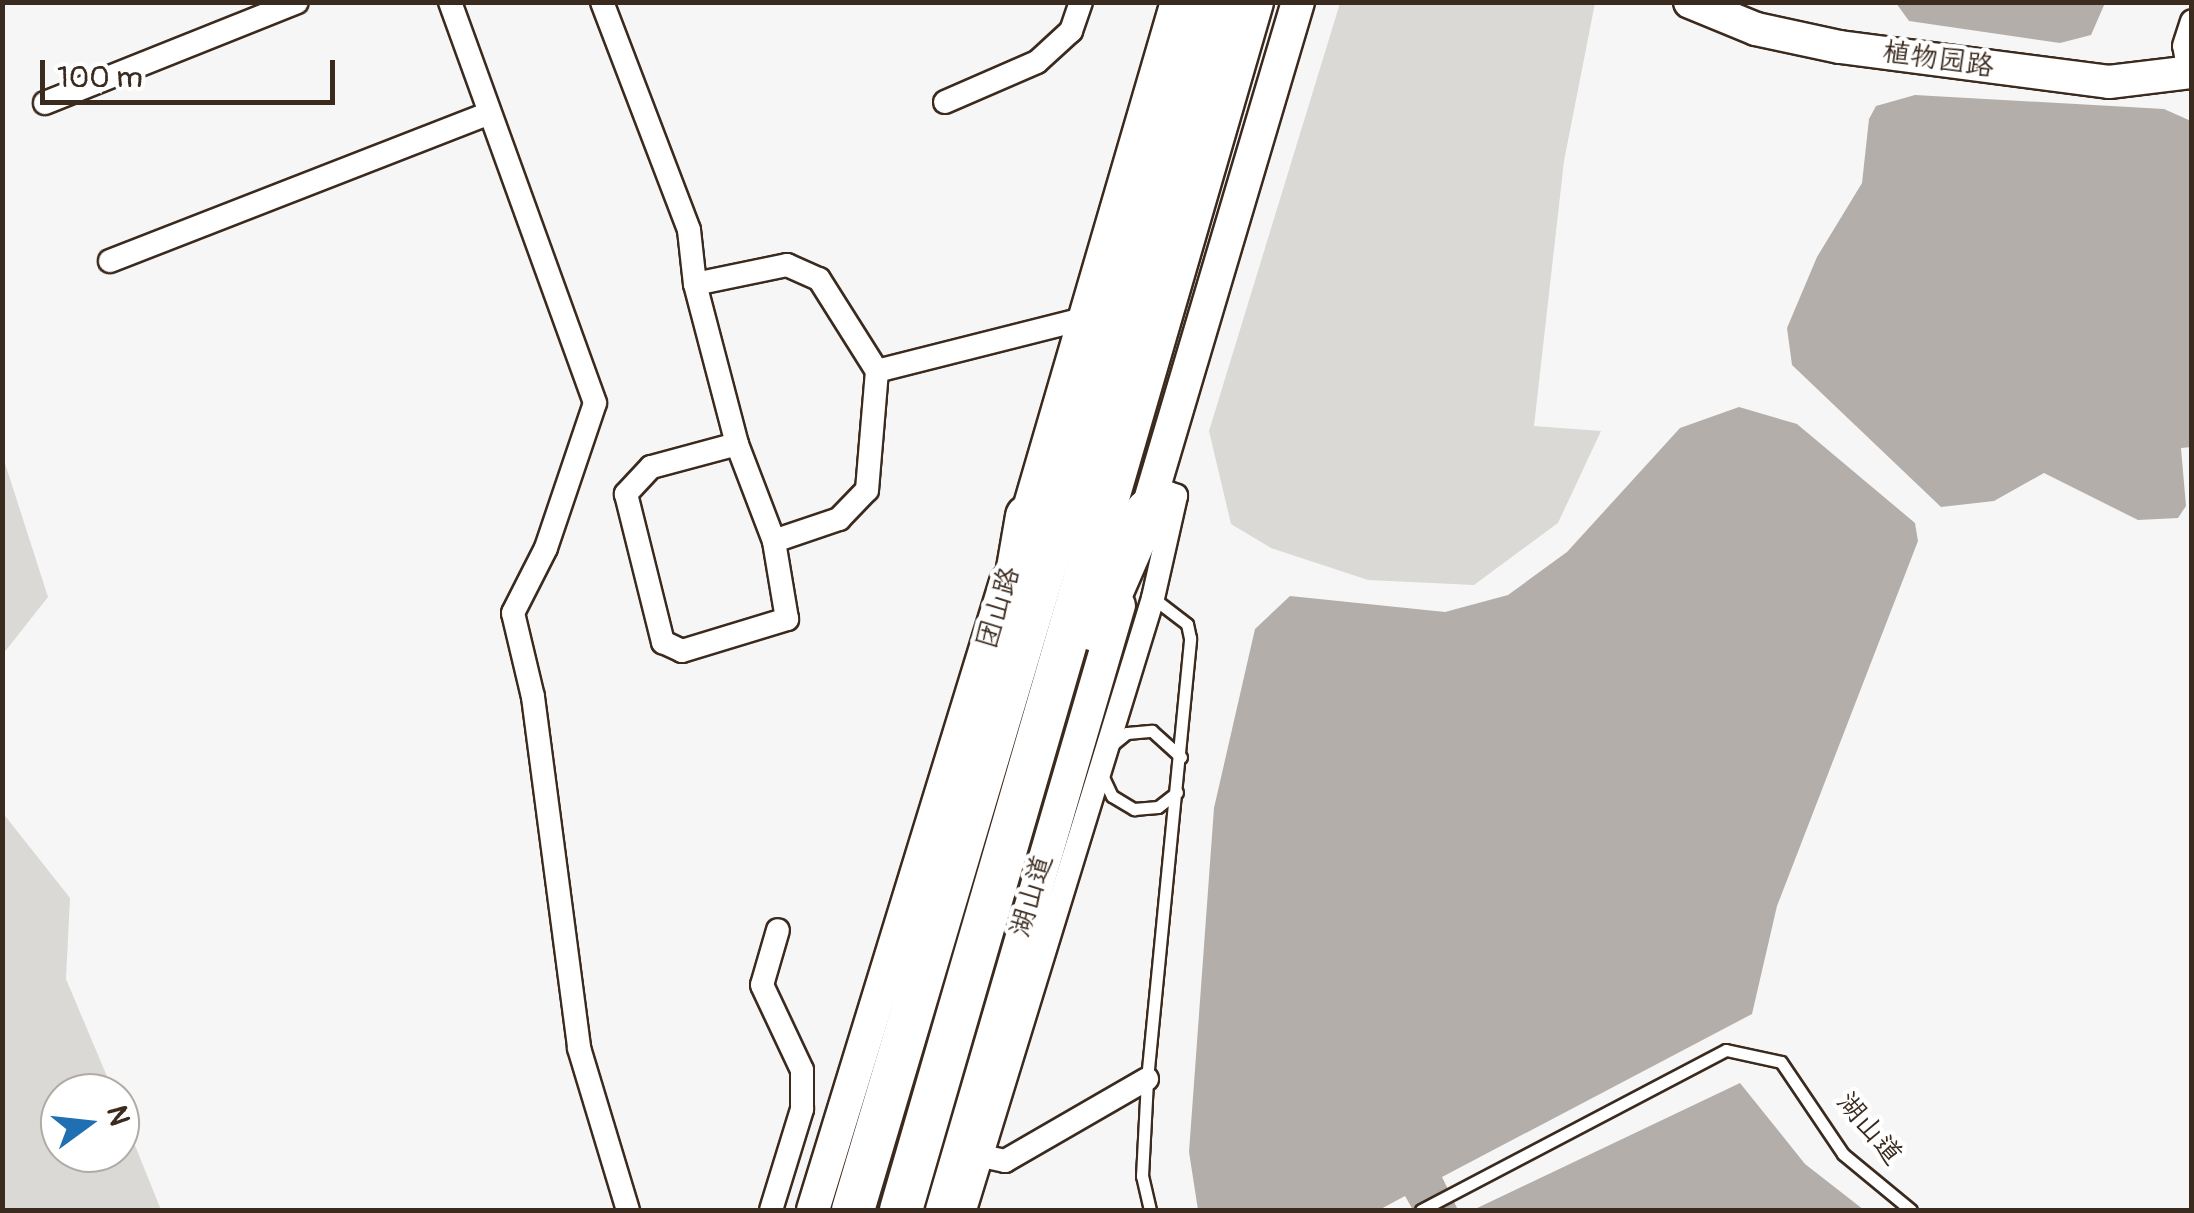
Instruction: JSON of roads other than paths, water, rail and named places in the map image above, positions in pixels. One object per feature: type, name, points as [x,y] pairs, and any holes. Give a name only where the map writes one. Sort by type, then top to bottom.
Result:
[{"type":"highway","name":"团山路","points":[[853,1210],[976,808],[1213,2]]},
{"type":"highway","points":[[901,1210],[1252,2]]},
{"type":"highway","points":[[1014,830],[1036,817],[1089,646],[1151,499]]},
{"type":"highway","points":[[976,808],[1027,516]]},
{"type":"main road","name":"团山路","points":[[813,1210],[1087,318],[1177,2]]},
{"type":"main road","points":[[942,1210],[972,1154],[1151,499],[1298,2]]},
{"type":"main road","name":"植物园路","points":[[1690,2],[1756,28],[1840,47],[2109,82],[2190,72]]},
{"type":"street","points":[[45,103],[297,2]]},
{"type":"street","points":[[450,2],[595,403],[546,548],[513,613],[533,698],[579,1048],[628,1210]]},
{"type":"street","points":[[602,2],[690,230],[695,284],[737,444],[774,541],[787,618],[682,651],[663,642],[626,494],[651,468],[737,444]]},
{"type":"street","points":[[945,102],[1037,62],[1071,30],[1080,2]]},
{"type":"street","points":[[2190,72],[2184,46],[2192,21]]},
{"type":"street","points":[[110,261],[489,113]]},
{"type":"street","points":[[695,284],[787,265],[819,279],[877,371],[867,490],[839,519],[774,541]]},
{"type":"street","points":[[877,371],[1087,318]]},
{"type":"street","name":"湖山道","points":[[966,1210],[972,1154],[1102,773],[1153,598],[1176,496],[1151,499]]},
{"type":"street","points":[[772,1210],[802,1108],[802,1070],[762,985],[778,930]]},
{"type":"street","points":[[972,1154],[1004,1161],[1148,1078]]},
{"type":"lane","points":[[1150,1210],[1142,1176],[1148,1078],[1190,632],[1153,598]]},
{"type":"lane","points":[[1109,749],[1127,733],[1152,731],[1181,757]]},
{"type":"lane","points":[[1102,773],[1112,796],[1134,809],[1158,807],[1178,791]]},
{"type":"lane","name":"湖山道","points":[[1421,1210],[1726,1050],[1782,1062],[1843,1154],[1911,1210]]}]
